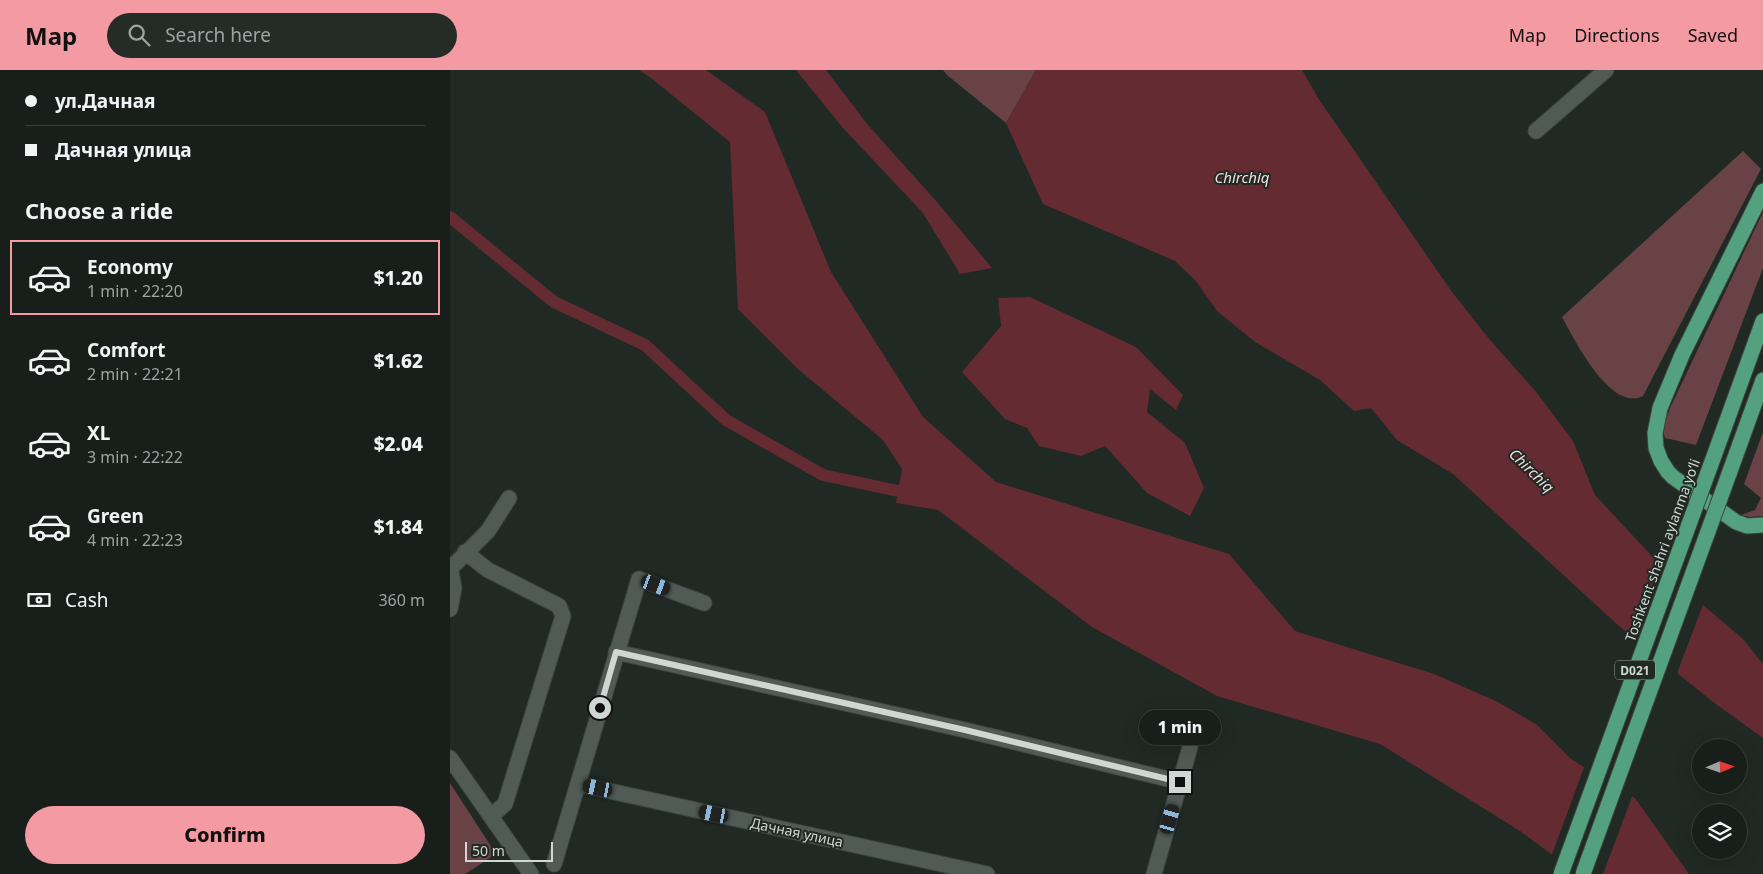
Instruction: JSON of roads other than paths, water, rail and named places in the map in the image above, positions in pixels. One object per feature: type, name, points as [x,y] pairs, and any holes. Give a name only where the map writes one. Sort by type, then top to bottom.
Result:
[{"type":"highway","points":[[1763,191],[1682,355],[1660,408],[1655,433],[1656,448],[1661,461],[1673,477],[1736,522],[1747,526],[1763,525]]},
{"type":"highway","name":"Toshkent shahri aylanma yoʻli","points":[[1561,874],[1763,322]]},
{"type":"highway","name":"D021","points":[[1583,874],[1763,380]]},
{"type":"street","points":[[1536,131],[1606,70]]},
{"type":"street","points":[[450,609],[454,588],[450,567],[488,531],[509,498]]},
{"type":"street","points":[[465,552],[488,570],[559,606],[563,616],[506,804],[491,816]]},
{"type":"street","points":[[554,864],[639,579],[704,603]]},
{"type":"street","points":[[616,652],[965,730],[1180,782]]},
{"type":"street","points":[[1154,874],[1190,747]]},
{"type":"street","points":[[450,758],[531,874]]},
{"type":"street","name":"Дачная улица","points":[[578,784],[987,874]]},
{"type":"water","points":[[639,70],[706,70],[765,112],[831,272],[923,417],[996,482],[1229,554],[1295,631],[1434,674],[1498,702],[1537,725],[1571,759],[1635,798],[1689,874],[1578,874],[1520,831],[1380,744],[1217,696],[1092,627],[938,510],[896,503],[902,469],[883,440],[799,370],[738,309],[730,142]]},
{"type":"water","points":[[796,70],[826,70],[868,125],[937,202],[992,268],[960,274],[923,213],[843,128]]},
{"type":"water","name":"Chirchiq","points":[[1036,70],[1302,70],[1318,98],[1452,292],[1490,340],[1537,393],[1573,441],[1595,495],[1676,582],[1743,639],[1763,664],[1763,738],[1713,702],[1619,626],[1453,474],[1397,440],[1371,408],[1354,411],[1320,380],[1255,342],[1217,311],[1196,281],[1175,261],[1043,204],[1006,123]]},
{"type":"water","points":[[1030,297],[1136,347],[1183,395],[1176,410],[1150,389],[1147,412],[1185,443],[1204,488],[1190,516],[1147,493],[1105,446],[1081,456],[1039,446],[1027,428],[1005,419],[962,372],[1001,326],[998,298]]},
{"type":"waterway","points":[[450,217],[554,302],[645,345],[726,420],[823,475],[898,491]]}]
